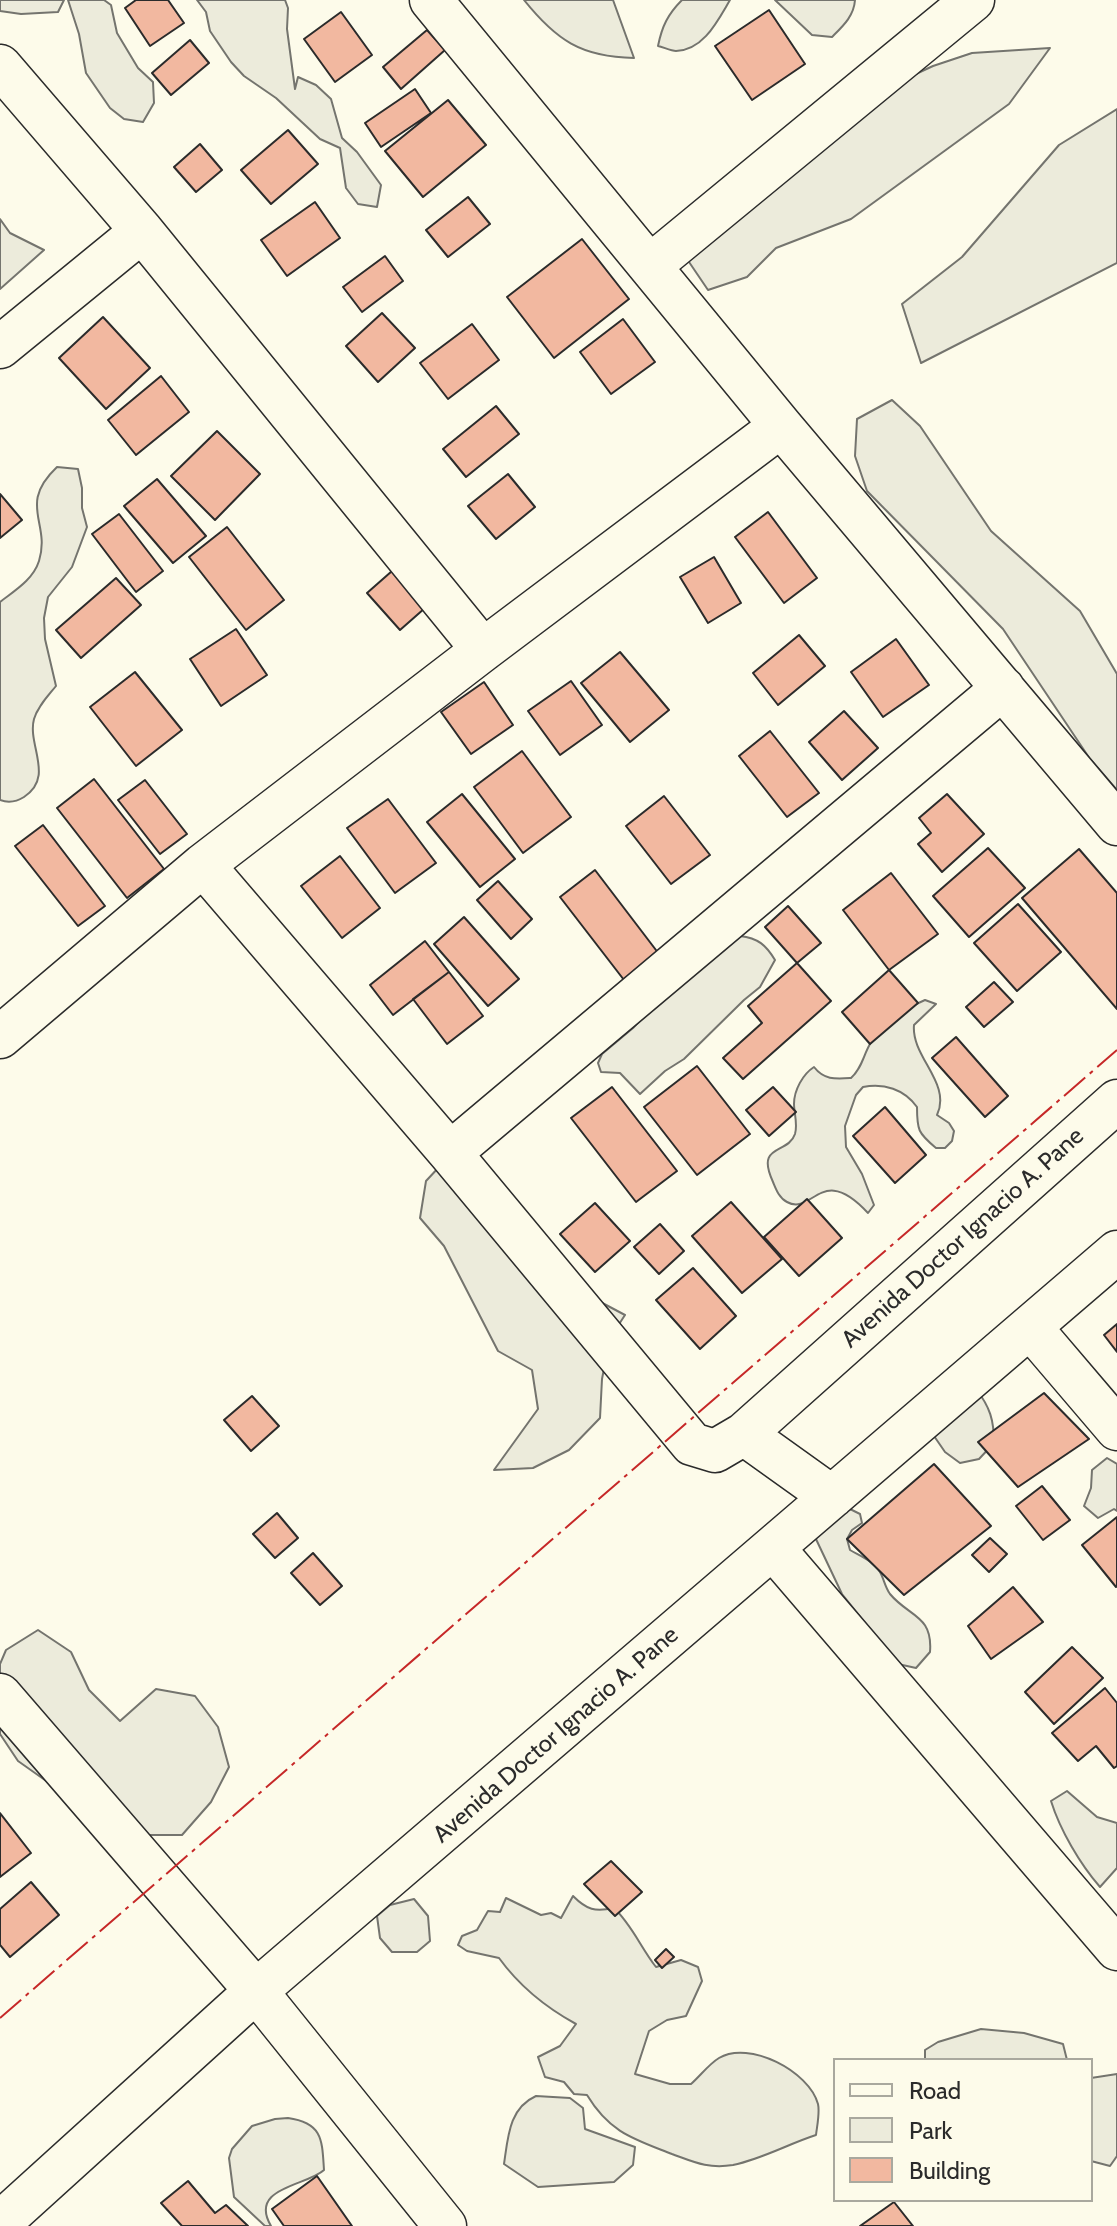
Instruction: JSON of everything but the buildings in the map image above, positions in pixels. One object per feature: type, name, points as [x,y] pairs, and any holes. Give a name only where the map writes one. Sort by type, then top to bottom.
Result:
[{"type":"street","points":[[431,0],[781,426],[1117,824]]},
{"type":"street","points":[[651,265],[973,0]]},
{"type":"street","points":[[0,66],[142,231],[483,650]]},
{"type":"street","points":[[0,347],[142,231]]},
{"type":"street","points":[[0,1037],[203,865],[781,426]]},
{"type":"street","points":[[203,865],[450,1153],[1003,688]]},
{"type":"street","name":"Avenida Doctor Ignacio A. Pane","points":[[450,1153],[692,1444],[715,1451],[744,1434],[1117,1101]]},
{"type":"street","name":"Avenida Doctor Ignacio A. Pane","points":[[0,2223],[256,1991],[1117,1252]]},
{"type":"street","points":[[1030,1327],[1117,1429]]},
{"type":"street","points":[[744,1434],[832,1497]]},
{"type":"street","points":[[773,1548],[1117,1949]]},
{"type":"street","points":[[0,1695],[256,1991],[445,2226]]},
{"type":"green space","points":[[0,0],[64,0],[58,12],[21,14],[0,11]]},
{"type":"green space","points":[[68,0],[104,0],[111,5],[117,33],[138,68],[153,82],[154,103],[143,122],[124,119],[110,108],[86,73],[79,34]]},
{"type":"green space","points":[[197,0],[285,0],[295,89],[298,77],[316,85],[331,99],[342,138],[357,152],[381,185],[377,207],[358,204],[346,188],[340,148],[320,139],[231,62],[210,31],[206,12]]},
{"type":"green space","points":[[524,0],[613,0],[634,58],[599,54],[571,44],[547,26]]},
{"type":"green space","points":[[682,0],[730,0],[709,33],[695,45],[676,51],[658,46],[666,21]]},
{"type":"green space","points":[[775,0],[855,0],[850,16],[832,37],[812,35]]},
{"type":"green space","points":[[1050,48],[1009,104],[851,219],[776,248],[747,277],[708,290],[687,259],[858,101],[933,66],[972,53]]},
{"type":"green space","points":[[1117,109],[1117,263],[921,363],[902,304],[962,257],[1059,145]]},
{"type":"green space","points":[[0,219],[10,233],[44,250],[0,289]]},
{"type":"green space","points":[[892,400],[920,426],[991,531],[1080,611],[1117,674],[1117,790],[1090,759],[1003,629],[867,491],[855,456],[857,419]]},
{"type":"green space","points":[[57,467],[78,469],[87,527],[72,567],[48,597],[44,618],[45,639],[56,686],[34,719],[38,780],[24,797],[6,802],[0,800],[0,602],[32,574],[39,561],[42,547],[37,503],[39,492]]},
{"type":"green space","points":[[740,936],[761,943],[775,960],[760,987],[684,1059],[665,1071],[640,1094],[620,1073],[601,1072],[598,1063],[602,1054],[633,1028],[661,998]]},
{"type":"green space","points":[[925,1000],[936,1004],[914,1025],[915,1037],[936,1081],[940,1103],[937,1115],[954,1131],[952,1141],[945,1148],[936,1148],[930,1143],[920,1130],[917,1107],[900,1092],[886,1087],[863,1087],[856,1095],[845,1126],[846,1147],[862,1174],[874,1205],[868,1213],[852,1198],[829,1191],[796,1204],[784,1200],[768,1170],[768,1161],[770,1155],[786,1145],[795,1134],[794,1099],[803,1078],[814,1067],[826,1076],[851,1078],[881,1030]]},
{"type":"green space","points":[[454,1151],[544,1272],[625,1315],[610,1338],[602,1379],[600,1418],[569,1450],[533,1468],[494,1470],[538,1409],[532,1370],[498,1351],[444,1246],[420,1218],[426,1181]]},
{"type":"green space","points":[[976,1389],[990,1414],[994,1443],[979,1459],[960,1463],[945,1452],[934,1436]]},
{"type":"green space","points":[[1107,1458],[1117,1464],[1117,1511],[1114,1509],[1098,1518],[1084,1506],[1091,1488],[1092,1470]]},
{"type":"green space","points":[[848,1508],[860,1514],[862,1523],[852,1530],[847,1539],[850,1550],[874,1565],[890,1594],[924,1623],[928,1631],[930,1652],[916,1668],[898,1664],[842,1594],[815,1537]]},
{"type":"green space","points":[[38,1630],[71,1652],[89,1690],[120,1721],[156,1689],[195,1696],[218,1727],[229,1767],[211,1802],[182,1835],[144,1835],[76,1802],[18,1761],[0,1734],[0,1664],[6,1650]]},
{"type":"green space","points":[[1067,1791],[1097,1817],[1117,1823],[1117,1868],[1100,1887],[1071,1846],[1051,1801]]},
{"type":"green space","points":[[573,1896],[592,1909],[614,1908],[656,1967],[681,1960],[698,1967],[702,1981],[686,2016],[667,2020],[649,2031],[635,2074],[670,2084],[691,2084],[719,2058],[731,2053],[761,2056],[791,2070],[812,2092],[819,2108],[816,2135],[733,2165],[701,2164],[624,2133],[605,2118],[587,2095],[574,2094],[564,2082],[545,2077],[538,2057],[560,2046],[576,2024],[534,1996],[499,1958],[467,1951],[458,1945],[462,1936],[477,1930],[488,1911],[500,1912],[506,1898],[541,1915],[551,1913],[561,1918]]},
{"type":"green space","points":[[414,1899],[428,1916],[430,1941],[417,1952],[392,1952],[380,1938],[377,1916],[390,1905]]},
{"type":"green space","points":[[981,2029],[1024,2033],[1063,2044],[1066,2058],[925,2058],[925,2050],[938,2042]]},
{"type":"green space","points":[[1117,2074],[1117,2156],[1110,2166],[1093,2162],[1093,2078]]},
{"type":"green space","points":[[536,2096],[570,2098],[583,2108],[585,2129],[635,2147],[633,2165],[614,2182],[538,2187],[504,2164],[511,2124],[520,2108]]},
{"type":"green space","points":[[288,2118],[300,2120],[314,2129],[321,2142],[324,2170],[273,2195],[267,2203],[266,2213],[271,2226],[265,2226],[234,2197],[229,2158],[232,2149],[252,2126]]},
{"type":"power","points":[[0,2018],[1117,1050]]}]
